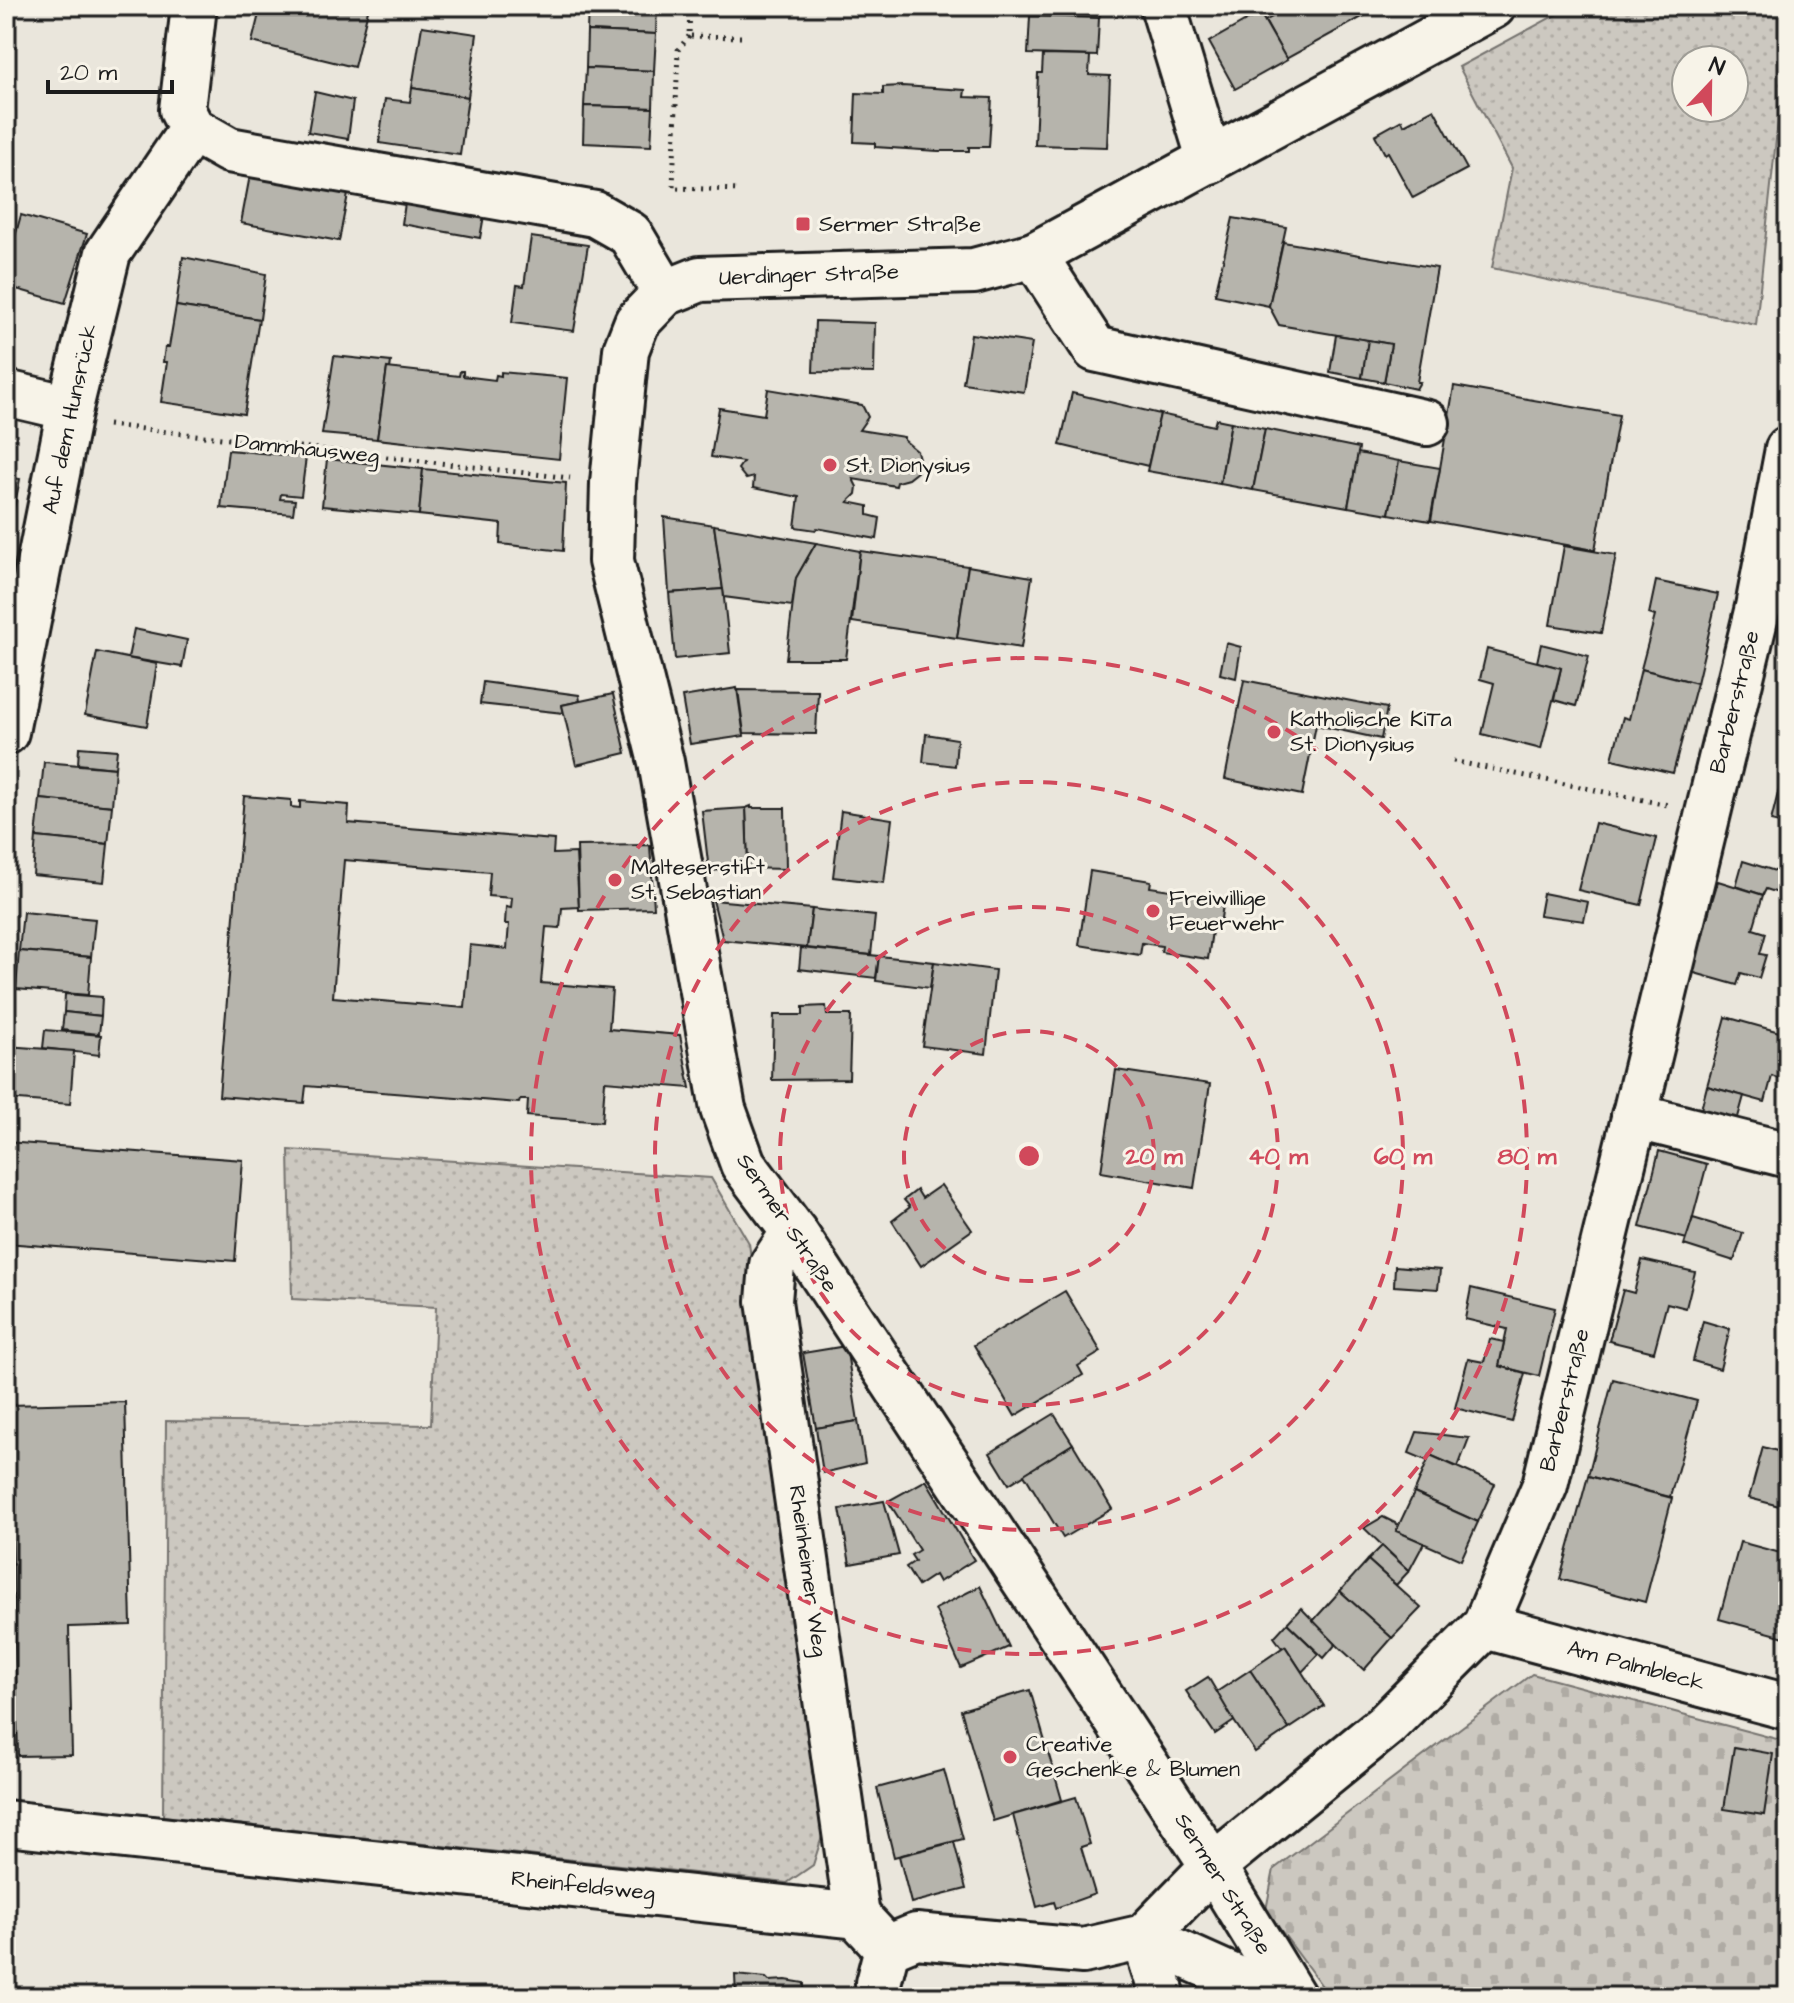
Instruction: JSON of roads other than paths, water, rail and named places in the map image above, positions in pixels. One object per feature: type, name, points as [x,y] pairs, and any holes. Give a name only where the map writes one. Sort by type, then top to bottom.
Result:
[{"type":"street","points":[[194,6],[182,110],[192,129],[229,150],[595,214],[630,234],[665,293]]},
{"type":"street","points":[[1163,6],[1210,161]]},
{"type":"street","name":"Uerdinger Straße","points":[[665,293],[700,279],[974,271],[1034,255],[1493,6]]},
{"type":"street","name":"Auf dem Hunsrück","points":[[6,732],[70,408],[108,253],[192,129]]},
{"type":"street","points":[[1034,255],[1095,349],[1427,423]]},
{"type":"street","name":"Sermer Straße","points":[[665,293],[637,322],[626,350],[613,483],[611,561],[661,762],[723,1109],[743,1164],[794,1232],[1213,1866],[1293,1997]]},
{"type":"street","points":[[6,393],[70,408]]},
{"type":"street","name":"Barberstraße","points":[[1213,1866],[1386,1725],[1485,1626],[1545,1485],[1708,813],[1773,611],[1788,449]]},
{"type":"street","points":[[1634,1116],[1788,1155]]},
{"type":"street","name":"Rheinheimer Weg","points":[[794,1232],[772,1265],[769,1301],[857,1916]]},
{"type":"street","name":"Am Palmbleck","points":[[1485,1626],[1788,1707]]},
{"type":"street","name":"Rheinfeldsweg","points":[[6,1823],[857,1916]]},
{"type":"street","points":[[887,1948],[916,1936],[1083,1951],[1144,1937],[1213,1866]]},
{"type":"street","points":[[857,1916],[887,1948]]},
{"type":"street","points":[[1144,1937],[1163,1997]]},
{"type":"street","points":[[1144,1937],[1278,1997]]},
{"type":"street","points":[[879,1997],[878,1983],[887,1948]]},
{"type":"place","name":"Sermer Straße","points":[[803,224]]},
{"type":"place","name":"St. Dionysius","points":[[830,465]]},
{"type":"place","name":"Katholische KiTa St. Dionysius","points":[[1274,732]]},
{"type":"place","name":"Malteserstift St. Sebastian","points":[[615,880]]},
{"type":"place","name":"Freiwillige Feuerwehr","points":[[1153,911]]},
{"type":"place","name":"Creative Geschenke & Blumen","points":[[1010,1757]]}]
